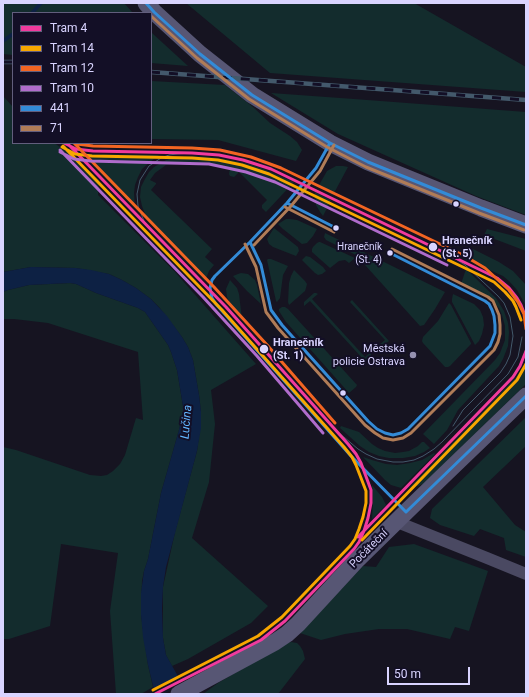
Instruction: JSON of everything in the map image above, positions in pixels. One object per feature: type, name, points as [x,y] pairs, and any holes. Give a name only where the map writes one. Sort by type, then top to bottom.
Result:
[{"type":"street","points":[[146,3],[200,54],[252,95],[330,143],[368,162],[526,225]]},
{"type":"street","name":"Počáteční","points":[[179,694],[287,634],[356,561],[526,396]]},
{"type":"street","points":[[397,522],[526,574]]},
{"type":"green space","points":[[3,3],[124,3],[132,12],[12,12],[12,55],[3,54]]},
{"type":"green space","points":[[186,3],[414,3],[526,67],[526,92],[270,73]]},
{"type":"green space","points":[[152,33],[188,66],[152,63]]},
{"type":"green space","points":[[152,81],[225,85],[253,107],[270,123],[290,136],[297,142],[302,150],[296,161],[218,140],[152,139]]},
{"type":"green space","points":[[271,93],[526,112],[526,215],[476,196],[338,134]]},
{"type":"green space","points":[[3,96],[12,106],[12,144],[56,144],[68,152],[99,180],[98,195],[175,272],[256,364],[211,390],[215,424],[209,482],[192,538],[268,606],[251,623],[188,659],[172,666],[166,655],[163,638],[163,587],[175,532],[197,451],[201,412],[193,360],[182,337],[151,299],[136,288],[109,274],[76,268],[31,267],[3,272]]},
{"type":"green space","points":[[88,154],[159,155],[142,169],[138,177],[134,193],[135,208],[86,158]]},
{"type":"green space","points":[[193,156],[212,157],[253,165],[294,182],[266,212],[262,208],[262,205],[267,200],[239,172],[234,177],[230,176],[230,168],[200,164],[177,164],[166,165],[155,173],[150,180],[156,184],[151,190],[212,249],[205,257],[214,265],[209,271],[205,281],[158,232],[145,214],[140,197],[141,187],[149,172],[154,167],[173,158]]},
{"type":"green space","points":[[336,166],[348,167],[333,195],[318,187],[327,171]]},
{"type":"green space","points":[[315,192],[331,200],[323,216],[316,205]]},
{"type":"green space","points":[[286,219],[297,220],[317,229],[307,243],[302,244],[278,224]]},
{"type":"green space","points":[[274,228],[298,247],[299,251],[296,256],[269,244],[267,239]]},
{"type":"green space","points":[[487,229],[526,239],[526,251],[484,235]]},
{"type":"green space","points":[[325,233],[445,292],[424,325],[420,326],[356,255],[326,240],[324,237]]},
{"type":"green space","points":[[319,242],[355,258],[349,263],[345,260],[339,261],[330,268],[312,252],[313,247]]},
{"type":"green space","points":[[471,248],[513,271],[526,285],[526,306],[517,290],[503,276],[465,259]]},
{"type":"green space","points":[[306,256],[310,257],[326,271],[318,275],[315,273],[302,260]]},
{"type":"green space","points":[[268,259],[288,266],[283,275],[280,298],[277,302],[267,260]]},
{"type":"green space","points":[[466,269],[496,298],[504,311],[508,323],[508,346],[499,366],[458,410],[447,430],[434,444],[423,434],[495,360],[500,353],[505,340],[505,326],[499,308],[488,298],[461,284]]},
{"type":"green space","points":[[294,270],[307,284],[305,291],[289,305],[289,283]]},
{"type":"green space","points":[[241,273],[248,274],[255,280],[261,304],[233,276]]},
{"type":"green space","points":[[230,280],[237,288],[239,294],[241,320],[232,308],[227,297],[226,289]]},
{"type":"green space","points":[[76,284],[145,312],[168,345],[177,370],[183,412],[161,493],[148,559],[142,581],[141,615],[148,665],[153,687],[141,694],[116,694],[110,611],[118,553],[61,544],[50,626],[9,639],[3,639],[3,447],[90,475],[107,475],[120,464],[125,455],[136,418],[143,420],[138,352],[48,323],[3,319],[3,292],[29,285]]},
{"type":"green space","points":[[314,293],[318,294],[312,299],[365,357],[371,352],[371,357],[362,365],[357,365],[363,359],[310,301],[304,306],[304,302]]},
{"type":"green space","points":[[453,294],[474,304],[480,310],[484,325],[479,341],[475,345],[452,302]]},
{"type":"green space","points":[[352,300],[389,341],[383,346],[379,345],[385,340],[350,302]]},
{"type":"green space","points":[[449,303],[471,344],[450,366],[445,367],[422,341],[423,337],[438,321]]},
{"type":"green space","points":[[282,307],[288,309],[357,385],[349,393],[286,322],[279,311]]},
{"type":"green space","points":[[526,361],[526,384],[423,484],[409,488],[517,376]]},
{"type":"green space","points":[[526,417],[526,446],[483,487],[515,525],[526,532],[526,557],[506,550],[504,538],[480,529],[474,536],[440,525],[430,518],[432,509]]},
{"type":"green space","points":[[341,426],[359,432],[372,444],[385,451],[395,453],[409,451],[422,442],[430,448],[415,456],[403,458],[379,456],[360,446],[340,428]]},
{"type":"green space","points":[[434,453],[435,454],[401,488],[391,485],[363,457],[386,464],[397,465],[422,460]]},
{"type":"green space","points":[[372,485],[382,497],[386,505],[372,519],[373,500]]},
{"type":"green space","points":[[414,544],[488,571],[469,631],[455,627],[450,639],[407,629],[379,629],[345,634],[321,640],[300,633],[363,566],[376,567],[389,547]]},
{"type":"green space","points":[[291,642],[297,643],[300,646],[305,659],[278,694],[203,694],[218,683]]},
{"type":"water","name":"Lučina","points":[[31,267],[76,268],[91,270],[109,274],[136,288],[151,299],[167,316],[188,347],[193,360],[201,412],[201,428],[197,451],[166,567],[162,608],[163,638],[166,655],[188,694],[155,694],[143,637],[141,615],[141,593],[144,571],[148,559],[161,493],[183,412],[177,370],[171,352],[168,345],[145,312],[76,284],[29,285],[3,292],[3,272]]},
{"type":"pier","points":[[180,675],[190,694],[163,694],[177,686],[162,694],[153,694],[151,690]]},
{"type":"waterway","points":[[33,12],[41,3]]},
{"type":"waterway","points":[[3,41],[12,35]]},
{"type":"tram line","name":"4","points":[[66,144],[76,149],[93,151],[219,155],[243,160],[271,169],[497,278],[509,288],[517,298],[526,318]]},
{"type":"tram line","name":"4","points":[[68,144],[226,307],[348,444],[361,463],[371,490],[371,503],[368,518],[359,542],[285,621],[261,640],[155,694]]},
{"type":"tram line","name":"12","points":[[75,144],[214,287],[335,423]]},
{"type":"tram line","name":"12","points":[[77,144],[93,146],[220,150],[251,157],[281,168],[463,255],[485,268],[509,290],[518,302],[524,314],[526,329]]},
{"type":"tram line","name":"14","points":[[63,146],[222,310],[344,447],[352,457],[366,491],[366,503],[363,517],[355,539],[282,617],[258,636],[153,690]]},
{"type":"tram line","name":"14","points":[[62,147],[75,154],[92,156],[218,160],[242,165],[269,174],[494,282],[513,301],[521,320]]},
{"type":"tram line","name":"10","points":[[60,150],[203,297],[257,356],[323,433]]},
{"type":"tram line","name":"10","points":[[60,152],[74,159],[90,161],[209,164],[246,172],[275,182],[447,265]]},
{"type":"tram line","points":[[155,234],[144,221],[138,206],[137,194],[140,180],[149,166],[161,158],[169,155],[192,153]]},
{"type":"tram line","points":[[451,256],[465,265],[504,303],[510,317],[513,336],[510,355],[506,364],[500,373],[463,410],[453,426]]},
{"type":"tram line","points":[[331,426],[358,449],[377,459],[403,462],[414,460],[423,456],[442,442],[508,374],[518,357],[522,337]]},
{"type":"tram line","name":"4","points":[[358,537],[513,377],[520,366],[526,351]]},
{"type":"tram line","name":"14","points":[[362,540],[517,380],[526,364]]},
{"type":"railway","points":[[3,62],[12,62]]},
{"type":"railway","points":[[152,72],[526,100]]},
{"type":"transit line","name":"441","points":[[146,3],[200,54],[252,95],[330,143],[368,162],[526,225]]},
{"type":"transit line","name":"71","points":[[152,17],[197,58],[249,99],[327,147],[366,167],[524,230]]},
{"type":"transit line","name":"441","points":[[330,143],[316,168],[287,203],[212,280],[210,288],[212,298],[216,304],[351,456],[406,512],[526,396]]},
{"type":"transit line","name":"71","points":[[254,245],[291,206],[320,171],[334,145]]},
{"type":"transit line","name":"441","points":[[287,203],[336,228]]},
{"type":"transit line","name":"71","points":[[285,207],[334,232]]},
{"type":"transit line","name":"441","points":[[250,242],[261,265],[271,310],[282,325],[368,421],[377,429],[393,435],[408,429],[490,346],[495,333],[495,325],[492,310],[489,304],[485,301],[390,253]]},
{"type":"transit line","name":"71","points":[[245,244],[256,267],[266,312],[278,328],[365,425],[383,438],[393,440],[403,438],[411,433],[494,350],[500,334],[500,325],[499,315],[493,301],[488,297],[392,249]]},
{"type":"place","name":"Hranečník (St. 5)","points":[[433,247]]},
{"type":"place","name":"Hranečník (St. 4)","points":[[390,253]]},
{"type":"place","name":"Hranečník (St. 1)","points":[[264,349]]},
{"type":"place","name":"Městská policie Ostrava","points":[[413,355]]}]
